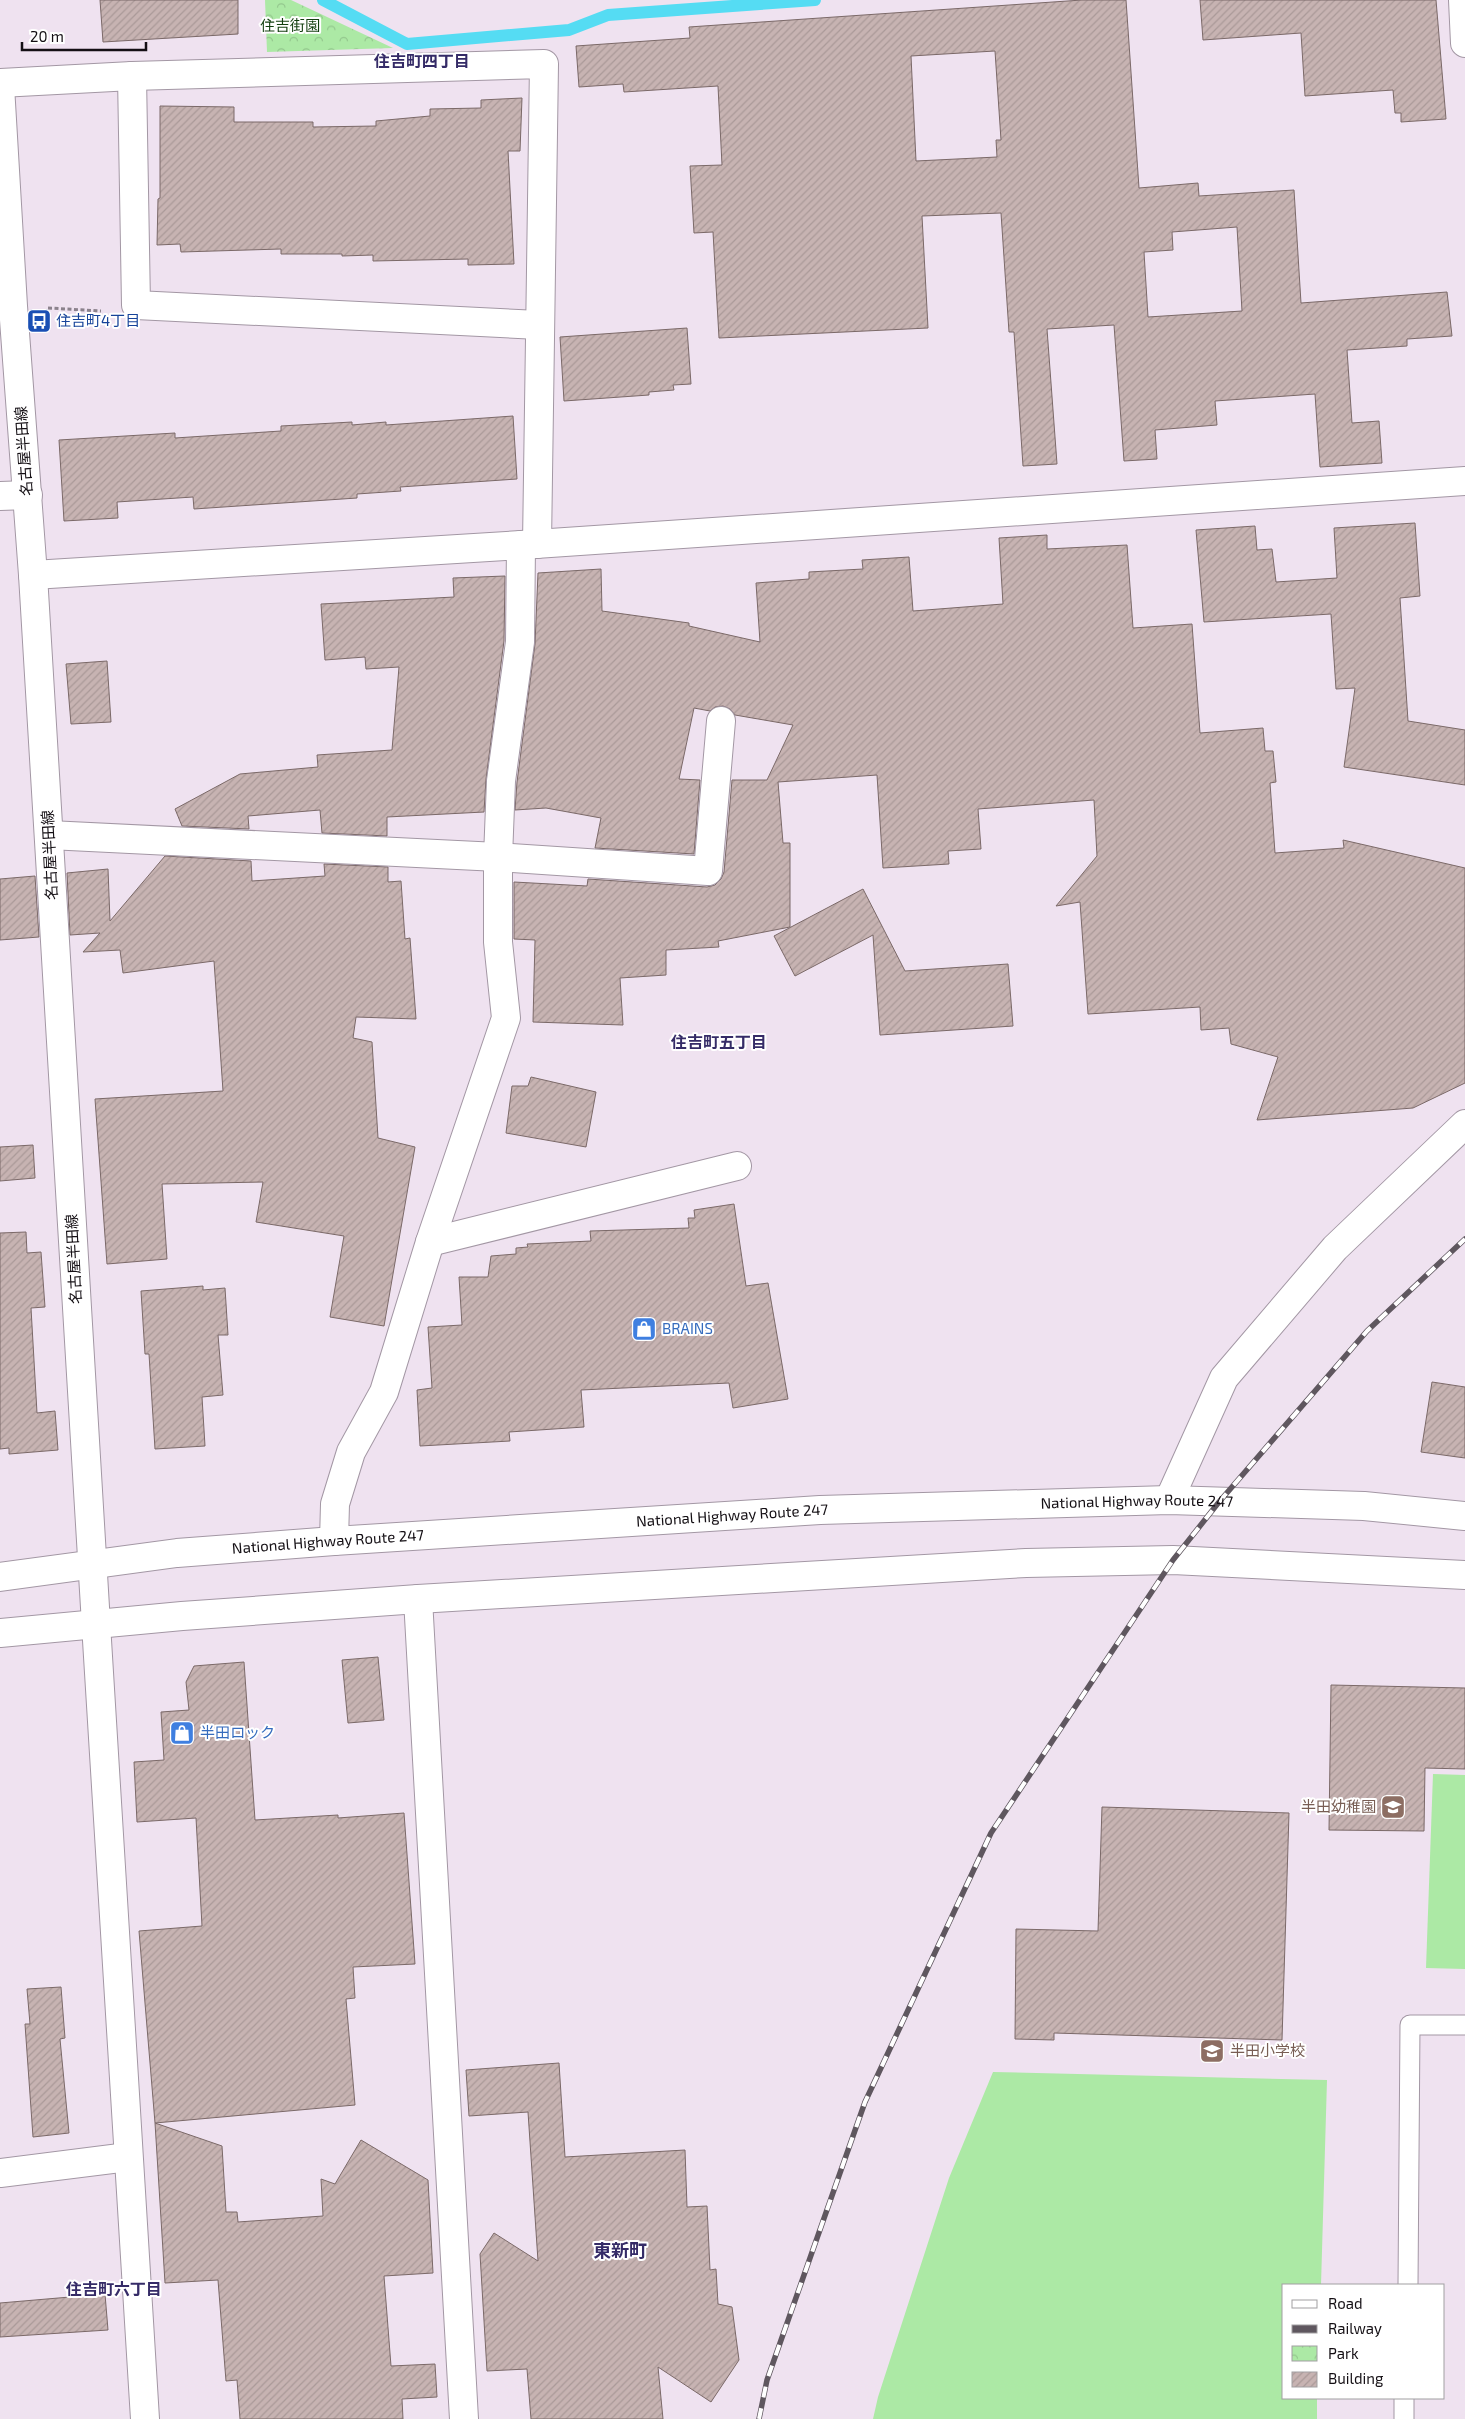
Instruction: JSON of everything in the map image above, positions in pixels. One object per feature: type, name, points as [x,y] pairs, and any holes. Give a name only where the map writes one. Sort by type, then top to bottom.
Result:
[{"type":"main road","points":[[1463,0],[1465,43]]},
{"type":"main road","points":[[0,84],[132,76],[544,64],[539,325],[529,545],[520,642],[501,781],[498,856],[498,942],[506,1018],[430,1242],[384,1392],[351,1452],[335,1504],[334,1541]]},
{"type":"main road","points":[[132,76],[136,305],[539,325]]},
{"type":"main road","name":"名古屋半田線","points":[[0,84],[6,306],[28,495],[145,2419]]},
{"type":"main road","points":[[33,575],[529,545],[1465,481]]},
{"type":"main road","points":[[0,496],[28,495]]},
{"type":"main road","points":[[49,835],[498,856],[708,871],[721,721]]},
{"type":"main road","points":[[1168,1500],[1224,1378],[1335,1248],[1465,1124]]},
{"type":"main road","points":[[430,1242],[737,1166]]},
{"type":"main road","name":"National Highway Route 247","points":[[0,1577],[177,1553],[820,1510],[1168,1500],[1364,1506],[1465,1516]]},
{"type":"main road","points":[[0,1633],[418,1599],[1026,1562],[1173,1560],[1465,1575]]},
{"type":"main road","points":[[418,1599],[464,2419]]},
{"type":"main road","points":[[0,2173],[128,2157]]},
{"type":"lane","points":[[1408,2284],[1410,2024],[1465,2025]]},
{"type":"lane","points":[[1404,2399],[1404,2419]]},
{"type":"path","points":[[6,306],[114,312],[136,305]]},
{"type":"green space","name":"住吉街園","points":[[265,0],[291,0],[393,48],[267,52]]},
{"type":"green space","points":[[1433,1774],[1465,1775],[1465,1969],[1426,1968]]},
{"type":"green space","points":[[993,2072],[1327,2080],[1321,2284],[1282,2284],[1282,2399],[1317,2399],[1317,2419],[873,2419],[878,2397],[949,2178]]},
{"type":"building","points":[[100,0],[238,0],[238,34],[103,42]]},
{"type":"building","points":[[1082,0],[1126,0],[1139,188],[1198,183],[1199,196],[1294,190],[1301,303],[1447,292],[1452,336],[1407,339],[1407,346],[1347,350],[1352,423],[1379,421],[1382,463],[1320,467],[1315,394],[1215,401],[1217,425],[1155,430],[1157,459],[1124,461],[1114,325],[1047,329],[1057,464],[1023,466],[1014,332],[1009,332],[1001,213],[922,216],[928,328],[719,338],[713,232],[694,233],[690,166],[722,165],[718,86],[624,92],[623,84],[579,87],[576,46],[690,38],[689,27]],"holes":[[[995,51],[1001,140],[996,140],[997,157],[916,161],[911,56]],[[1237,227],[1242,311],[1148,317],[1144,252],[1173,250],[1172,232]]]},
{"type":"building","points":[[1200,0],[1436,0],[1446,119],[1401,122],[1401,113],[1395,113],[1393,90],[1305,96],[1301,33],[1203,40]]},
{"type":"building","points":[[522,98],[520,151],[508,151],[514,264],[468,265],[468,259],[373,261],[373,255],[281,254],[281,249],[181,252],[180,244],[157,245],[158,199],[160,198],[160,106],[234,107],[234,122],[313,122],[313,127],[376,126],[376,121],[430,116],[430,109],[481,108],[481,100]]},
{"type":"building","points":[[687,328],[691,384],[673,385],[674,390],[649,392],[649,395],[564,401],[560,337]]},
{"type":"building","points":[[513,416],[517,479],[400,487],[401,491],[357,494],[357,498],[194,509],[193,497],[117,502],[118,518],[64,521],[59,440],[175,433],[175,438],[281,431],[281,426],[352,422],[352,425],[386,422],[386,425]]},
{"type":"building","points":[[1415,523],[1420,596],[1400,598],[1408,721],[1465,730],[1465,785],[1344,767],[1355,688],[1336,689],[1331,614],[1204,622],[1196,530],[1255,526],[1257,550],[1272,549],[1276,582],[1337,578],[1334,528]]},
{"type":"building","points":[[1047,535],[1047,549],[1127,545],[1133,628],[1192,624],[1200,733],[1263,728],[1265,751],[1273,751],[1276,782],[1270,783],[1275,853],[1344,848],[1343,840],[1465,868],[1465,1083],[1413,1108],[1257,1120],[1278,1057],[1231,1044],[1229,1028],[1201,1030],[1200,1007],[1088,1014],[1080,902],[1056,906],[1097,856],[1094,800],[978,809],[981,849],[948,851],[949,864],[883,868],[877,775],[778,782],[783,843],[790,843],[790,927],[718,941],[719,947],[666,950],[666,975],[620,978],[623,1025],[533,1022],[535,940],[514,939],[514,882],[587,886],[588,879],[707,887],[715,885],[721,879],[724,872],[732,780],[767,780],[793,725],[735,715],[730,709],[723,706],[715,707],[710,711],[694,708],[679,779],[700,780],[694,854],[595,848],[601,818],[546,808],[515,810],[535,644],[538,573],[601,569],[602,611],[689,623],[689,626],[760,642],[756,583],[809,579],[809,572],[863,569],[862,560],[909,557],[913,611],[1003,604],[999,538]]},
{"type":"building","points":[[505,576],[504,641],[486,779],[484,812],[387,817],[387,836],[322,833],[320,810],[248,816],[249,829],[182,826],[175,809],[240,774],[318,767],[317,755],[392,750],[399,667],[366,669],[365,657],[325,660],[321,604],[454,597],[453,578]]},
{"type":"building","points":[[107,661],[111,722],[71,724],[66,664]]},
{"type":"building","points":[[165,856],[251,861],[252,881],[325,876],[324,864],[388,867],[388,882],[401,881],[405,939],[410,938],[416,1019],[356,1017],[353,1038],[372,1042],[378,1138],[415,1147],[384,1326],[330,1317],[344,1236],[256,1222],[263,1182],[162,1184],[167,1259],[107,1264],[95,1099],[223,1091],[214,961],[123,973],[120,950],[83,952],[100,933],[70,935],[67,873],[108,869],[110,921]]},
{"type":"building","points":[[35,876],[39,937],[0,940],[0,879]]},
{"type":"building","points":[[863,889],[905,971],[1008,964],[1013,1026],[880,1035],[873,935],[795,976],[774,936]]},
{"type":"building","points":[[531,1077],[596,1092],[586,1147],[506,1133],[512,1086],[528,1086]]},
{"type":"building","points":[[33,1145],[35,1178],[0,1181],[0,1147]]},
{"type":"building","points":[[734,1204],[746,1286],[768,1283],[788,1399],[733,1408],[729,1383],[581,1390],[584,1427],[509,1432],[510,1441],[420,1446],[417,1390],[432,1388],[428,1327],[462,1325],[459,1277],[488,1277],[491,1256],[516,1254],[516,1248],[528,1247],[527,1244],[591,1241],[590,1231],[689,1228],[688,1218],[695,1218],[694,1210]]},
{"type":"building","points":[[26,1232],[27,1253],[41,1252],[45,1307],[31,1308],[37,1413],[55,1411],[58,1450],[9,1454],[9,1448],[0,1449],[0,1233]]},
{"type":"building","points":[[203,1286],[203,1290],[225,1288],[228,1335],[218,1335],[223,1395],[202,1397],[205,1446],[155,1449],[149,1354],[145,1354],[141,1291]]},
{"type":"building","points":[[1432,1382],[1465,1387],[1465,1458],[1421,1452]]},
{"type":"building","points":[[378,1657],[384,1720],[348,1723],[342,1660]]},
{"type":"building","points":[[244,1662],[255,1820],[338,1815],[338,1818],[404,1813],[415,1964],[353,1967],[355,1998],[346,1999],[355,2105],[155,2123],[139,1931],[202,1926],[196,1818],[137,1822],[134,1762],[164,1760],[161,1712],[189,1710],[186,1682],[194,1666]]},
{"type":"building","points":[[1331,1685],[1465,1688],[1465,1769],[1425,1768],[1424,1831],[1329,1830]]},
{"type":"building","points":[[1102,1807],[1289,1813],[1282,2040],[1054,2033],[1054,2040],[1015,2039],[1016,1929],[1098,1931]]},
{"type":"building","points":[[61,1987],[65,2038],[60,2039],[69,2133],[33,2137],[25,2024],[30,2024],[27,1989]]},
{"type":"building","points":[[559,2063],[565,2157],[685,2150],[687,2207],[707,2206],[710,2270],[716,2269],[718,2304],[732,2307],[739,2360],[711,2402],[658,2367],[663,2419],[531,2419],[527,2369],[487,2371],[480,2254],[494,2233],[538,2261],[528,2112],[469,2116],[466,2070]]},
{"type":"building","points":[[155,2123],[222,2146],[226,2212],[237,2212],[238,2222],[323,2216],[321,2179],[335,2184],[361,2140],[428,2180],[433,2273],[384,2276],[391,2366],[435,2364],[437,2397],[402,2399],[403,2419],[240,2419],[237,2380],[226,2381],[218,2280],[165,2283]]},
{"type":"building","points":[[105,2294],[108,2330],[0,2337],[0,2303]]},
{"type":"waterway","points":[[323,0],[407,44],[569,30],[608,15],[815,0]]},
{"type":"railway","points":[[759,2419],[767,2380],[865,2102],[991,1833],[1173,1560],[1219,1502],[1367,1331],[1465,1239]]},
{"type":"place","name":"住吉町4丁目","points":[[39,321]]},
{"type":"place","name":"BRAINS","points":[[644,1329]]},
{"type":"place","name":"半田ロック","points":[[182,1733]]},
{"type":"place","name":"半田幼稚園","points":[[1393,1807]]},
{"type":"place","name":"半田小学校","points":[[1212,2051]]},
{"type":"district","name":"住吉町四丁目","points":[[422,61]]},
{"type":"district","name":"住吉町五丁目","points":[[719,1042]]},
{"type":"district","name":"東新町","points":[[620,2251]]},
{"type":"district","name":"住吉町六丁目","points":[[114,2289]]}]
